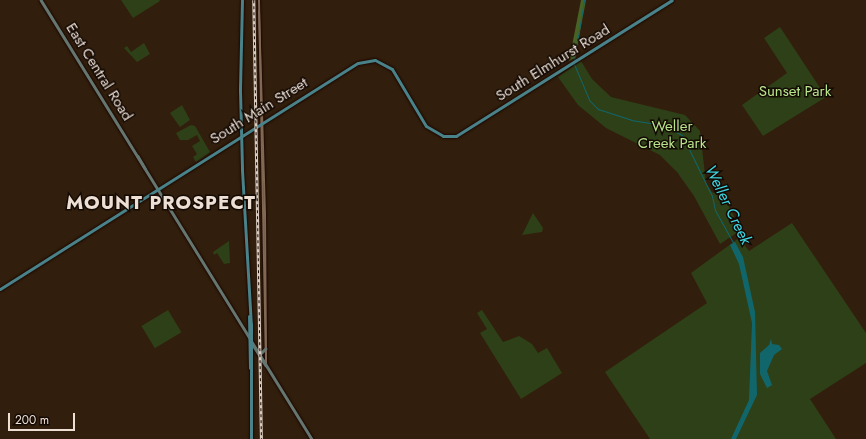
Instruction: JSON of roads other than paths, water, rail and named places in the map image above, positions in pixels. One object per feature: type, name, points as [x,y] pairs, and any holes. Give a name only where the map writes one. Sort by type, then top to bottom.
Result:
[{"type":"main road","name":"East Central Road","points":[[41,0],[252,342]]},
{"type":"main road","points":[[242,0],[239,48],[241,136],[249,312],[252,342],[250,373]]},
{"type":"main road","name":"South Elmhurst Road","points":[[443,136],[463,133],[672,0]]},
{"type":"main road","name":"South Main Street","points":[[0,289],[358,63],[375,60],[392,69],[426,126],[443,136]]},
{"type":"main road","points":[[249,312],[248,335],[252,439]]},
{"type":"main road","points":[[252,342],[257,353],[312,439]]},
{"type":"main road","points":[[252,342],[261,353],[266,365]]},
{"type":"main road","points":[[261,353],[265,348]]},
{"type":"main road","points":[[252,354],[257,353]]},
{"type":"street","points":[[259,0],[267,353],[266,365]]},
{"type":"street","points":[[262,123],[265,348],[267,353]]},
{"type":"water","points":[[735,242],[743,257],[755,312],[757,395],[736,439],[731,439],[749,400],[752,323],[739,264],[730,245]]},
{"type":"water","points":[[771,339],[772,344],[779,345],[782,349],[774,355],[767,371],[772,385],[767,388],[760,374],[760,353],[769,345]]},
{"type":"waterway","name":"Weller Creek","points":[[574,61],[584,0]]},
{"type":"waterway","name":"Weller Creek","points":[[574,64],[589,100],[598,109],[631,120],[663,125],[682,135],[712,196],[715,210],[734,244]]},
{"type":"railway","points":[[254,0],[262,439]]},
{"type":"district","name":"MOUNT PROSPECT","points":[[161,203]]},
{"type":"park label","name":"Sunset Park","points":[[795,92]]},
{"type":"park label","name":"Weller Creek Park","points":[[672,134]]}]
